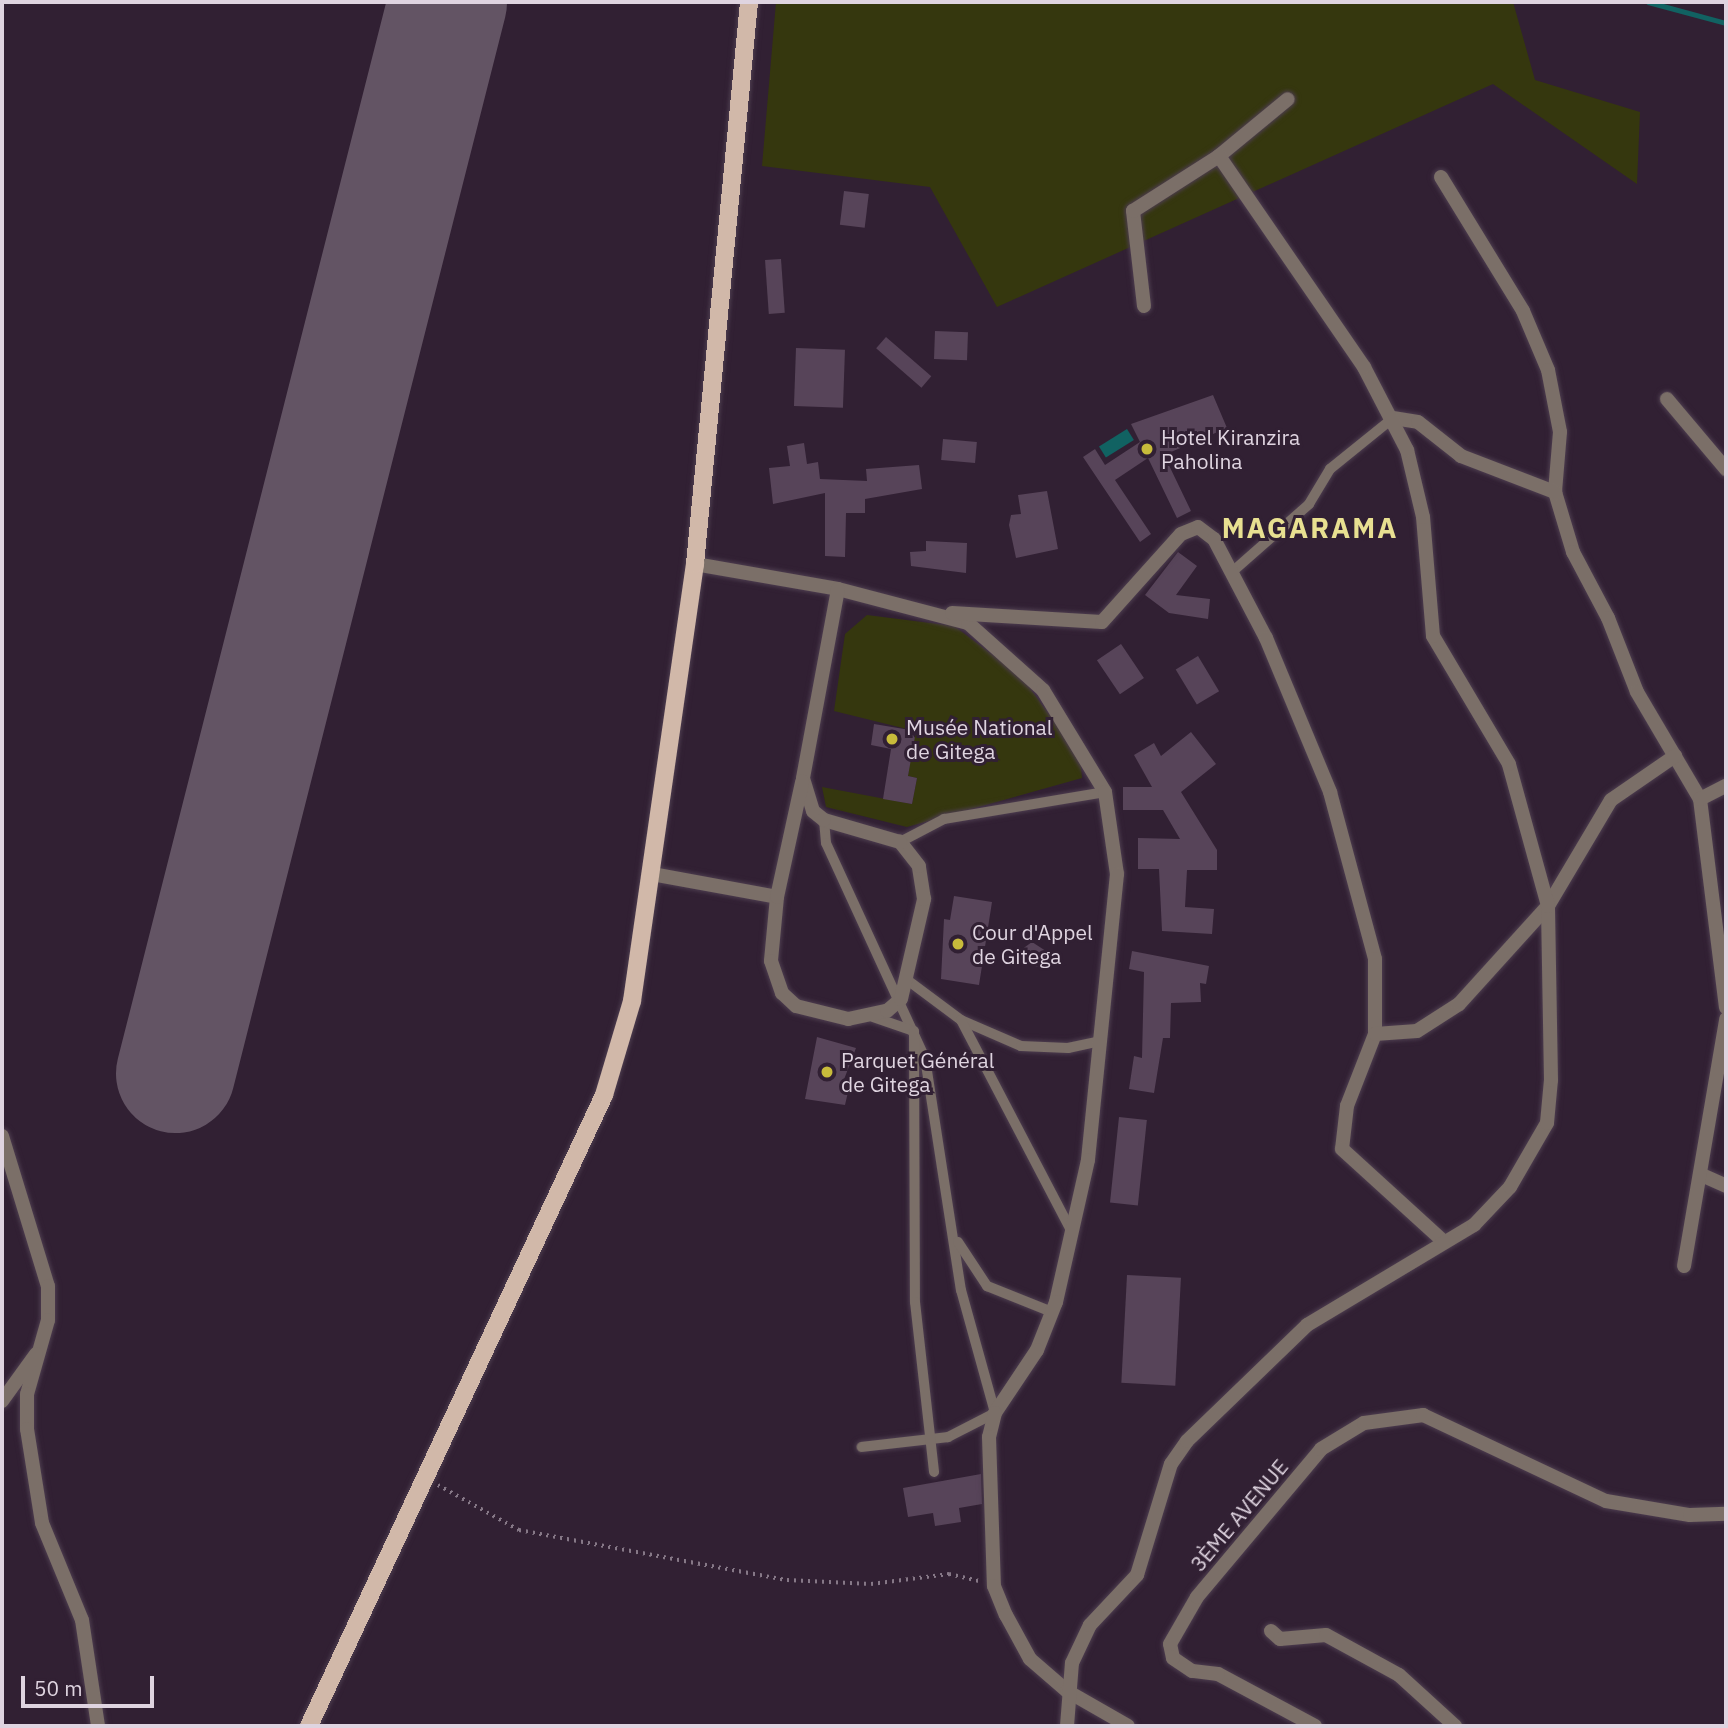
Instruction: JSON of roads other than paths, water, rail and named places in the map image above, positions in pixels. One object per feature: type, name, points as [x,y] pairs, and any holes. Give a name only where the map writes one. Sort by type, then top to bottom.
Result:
[{"type":"main road","points":[[309,1726],[604,1095],[632,1001],[695,564],[749,2]]},
{"type":"street","points":[[1144,306],[1133,211],[1219,156],[1288,99]]},
{"type":"street","points":[[1067,1726],[1067,1691],[1090,1625],[1137,1575],[1167,1475],[1187,1441],[1307,1325],[1442,1240],[1474,1225],[1510,1187],[1546,1123],[1548,906],[1509,764],[1433,636],[1419,495],[1393,418],[1254,198],[1219,156]]},
{"type":"street","points":[[1441,177],[1523,311],[1548,370],[1560,432],[1555,492],[1573,552],[1608,618],[1625,667],[1700,799],[1726,1007]]},
{"type":"street","points":[[1667,399],[1726,469]]},
{"type":"street","points":[[1393,418],[1418,422],[1461,456],[1555,492]]},
{"type":"street","points":[[695,564],[838,589],[947,613],[1102,622],[1189,528],[1207,531],[1266,638],[1340,820],[1375,959],[1375,1034],[1347,1107],[1342,1149],[1442,1240]]},
{"type":"street","points":[[803,778],[810,804],[824,820],[900,842],[924,882],[910,982],[901,999],[870,1017],[810,1013],[782,993],[771,961],[777,897],[803,778],[838,589]]},
{"type":"street","points":[[947,613],[983,633],[1043,690],[1105,792],[1117,874],[1088,1160],[1052,1312],[1037,1350],[995,1413],[989,1437],[994,1586],[1030,1659],[1067,1691],[1128,1726]]},
{"type":"street","points":[[1375,1034],[1417,1031],[1459,1004],[1548,906],[1611,800],[1675,756]]},
{"type":"street","points":[[1700,799],[1726,786]]},
{"type":"street","points":[[652,874],[777,897]]},
{"type":"street","points":[[1684,1266],[1704,1176],[1726,1019]]},
{"type":"street","points":[[2,1136],[48,1286],[26,1429],[42,1523],[82,1620],[98,1726]]},
{"type":"street","points":[[1704,1176],[1726,1186]]},
{"type":"street","points":[[2,1402],[40,1349]]},
{"type":"street","name":"3ÈME AVENUE","points":[[1315,1726],[1218,1674],[1192,1671],[1172,1658],[1175,1633],[1197,1597],[1321,1449],[1364,1423],[1423,1415],[1606,1501],[1690,1515],[1726,1514]]},
{"type":"street","points":[[1271,1631],[1280,1639],[1326,1635],[1399,1675],[1455,1726]]},
{"type":"lane","points":[[1231,572],[1309,504],[1330,469],[1393,418]]},
{"type":"lane","points":[[900,842],[944,819],[1105,792]]},
{"type":"lane","points":[[824,820],[826,843],[901,999],[915,1031],[931,1082],[968,1322],[995,1413],[928,1441],[862,1447]]},
{"type":"lane","points":[[910,982],[961,1020],[1021,1046],[1068,1048],[1101,1041]]},
{"type":"lane","points":[[870,1017],[915,1031]]},
{"type":"lane","points":[[961,1020],[1072,1232]]},
{"type":"lane","points":[[915,1031],[915,1302],[928,1441],[934,1472]]},
{"type":"lane","points":[[953,1230],[987,1286],[1052,1312]]},
{"type":"waterway","points":[[1648,2],[1726,23]]},
{"type":"place","name":"Hotel Kiranzira Paholina","points":[[1147,449]]},
{"type":"place","name":"Musée National de Gitega","points":[[892,739]]},
{"type":"place","name":"Cour d'Appel de Gitega","points":[[958,944]]},
{"type":"place","name":"Parquet Général de Gitega","points":[[827,1072]]},
{"type":"district","name":"MAGARAMA","points":[[1310,528]]}]
